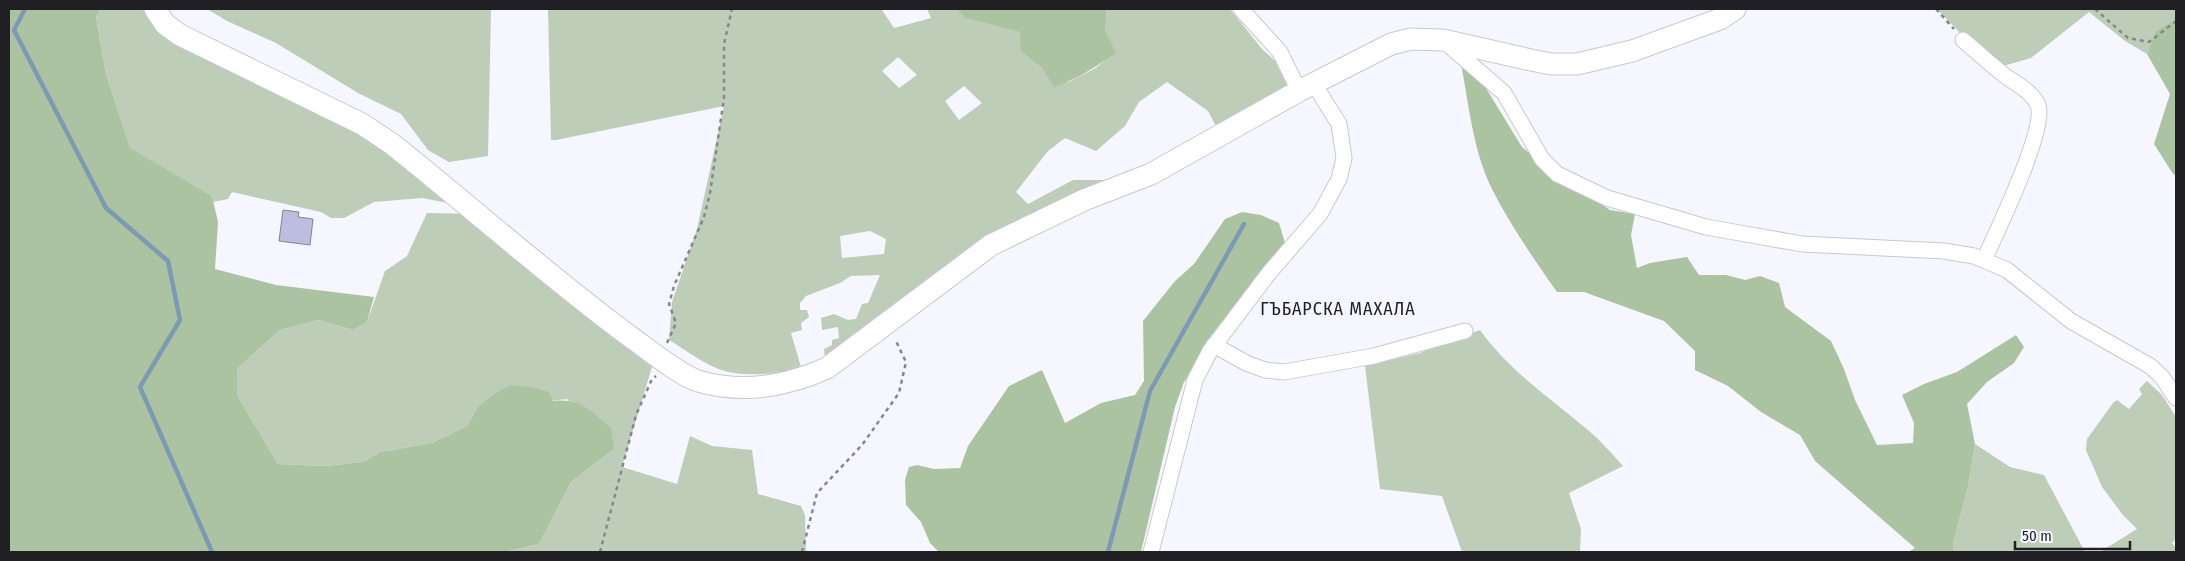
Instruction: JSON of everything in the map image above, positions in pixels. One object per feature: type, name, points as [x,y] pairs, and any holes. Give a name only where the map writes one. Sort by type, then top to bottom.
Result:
[{"type":"street","points":[[155,9],[165,24],[180,35],[362,124],[392,144],[584,302],[666,361],[696,380],[722,386],[753,389],[803,379],[827,368],[991,246],[1084,200],[1151,174],[1306,88],[1391,44],[1411,39],[1443,40],[1552,64],[1577,64],[1632,51],[1720,19],[1735,9]]},
{"type":"street","points":[[1151,552],[1195,380],[1214,345],[1269,273],[1320,214],[1339,179],[1344,158],[1339,124],[1306,88],[1280,52],[1241,9]]},
{"type":"street","points":[[1443,40],[1504,93],[1542,159],[1557,174],[1607,198],[1706,227],[1802,244],[1944,251],[1974,256],[2007,270],[2071,321],[2150,366],[2162,377],[2176,398]]},
{"type":"street","points":[[1964,40],[2003,74],[2031,94],[2038,106],[2038,125],[2032,146],[1984,260]]},
{"type":"street","points":[[1214,345],[1246,363],[1265,370],[1284,372],[1374,356],[1465,331]]},
{"type":"path","points":[[600,552],[636,415],[652,380],[666,361],[676,323],[669,304],[674,286],[704,217],[710,193],[724,98],[724,44],[732,9]]},
{"type":"path","points":[[1936,9],[1964,40]]},
{"type":"path","points":[[2095,9],[2128,38],[2149,42],[2176,21]]},
{"type":"path","points":[[802,552],[817,493],[862,445],[899,392],[906,362],[887,322]]},
{"type":"green space","points":[[9,9],[101,9],[96,17],[106,74],[130,148],[212,196],[218,222],[215,269],[276,285],[374,297],[367,322],[353,330],[319,320],[280,330],[237,369],[237,395],[278,464],[325,466],[363,462],[380,452],[432,443],[467,426],[477,408],[494,394],[510,385],[532,387],[549,392],[553,401],[578,404],[591,411],[611,428],[614,449],[571,482],[539,544],[505,552],[9,552]]},
{"type":"green space","points":[[101,9],[153,9],[313,102],[469,207],[422,198],[374,202],[344,218],[331,218],[321,212],[232,192],[228,199],[213,202],[212,196],[130,149],[106,74],[96,17]]},
{"type":"green space","points":[[207,9],[491,9],[488,156],[449,162],[428,150],[401,114],[358,93],[276,43],[227,21]]},
{"type":"green space","points":[[548,9],[884,9],[882,10],[894,28],[931,18],[927,9],[956,9],[967,18],[1021,32],[1021,52],[1043,69],[1068,82],[1094,69],[1115,53],[1105,30],[1107,9],[1230,9],[1262,49],[1293,77],[1298,86],[1217,128],[1208,111],[1167,82],[1139,102],[1125,126],[1096,151],[1065,138],[1048,151],[1016,192],[1028,204],[1073,180],[1114,180],[825,359],[824,349],[832,345],[832,340],[839,338],[838,327],[822,330],[821,318],[834,314],[848,320],[856,319],[862,304],[868,303],[880,275],[851,276],[840,283],[806,296],[800,303],[800,310],[807,310],[809,317],[801,323],[802,330],[791,333],[801,367],[782,372],[759,374],[735,373],[716,368],[669,340],[672,302],[697,229],[724,106],[551,140]],"holes":[[[898,57],[917,75],[899,88],[882,71]],[[964,86],[982,103],[959,120],[945,101]],[[870,231],[886,239],[884,254],[842,258],[840,236]]]},
{"type":"green space","points":[[956,9],[1107,9],[1105,30],[1116,53],[1086,72],[1054,87],[1043,69],[1021,52],[1020,32],[966,18]]},
{"type":"green space","points":[[1937,9],[2176,9],[2176,21],[2155,32],[2147,54],[2125,41],[2089,12],[2031,58],[2003,66],[1965,38]]},
{"type":"green space","points":[[2176,21],[2176,175],[2173,174],[2154,144],[2170,94],[2147,54],[2155,32]]},
{"type":"green space","points":[[1461,64],[1481,80],[1522,147],[1553,172],[1610,210],[1635,214],[1631,235],[1637,268],[1650,263],[1687,257],[1699,275],[1726,275],[1745,280],[1760,276],[1779,283],[1785,307],[1831,341],[1855,400],[1877,445],[1913,443],[1914,423],[1902,395],[1924,384],[1957,372],[2016,335],[2024,347],[2014,363],[1987,382],[1967,404],[1975,444],[1968,486],[1953,544],[1953,552],[1908,552],[1915,548],[1815,461],[1800,435],[1761,412],[1728,386],[1695,370],[1695,351],[1664,321],[1584,292],[1557,292],[1514,229],[1492,189],[1480,159],[1472,128]]},
{"type":"green space","points":[[1242,212],[1261,215],[1279,223],[1285,243],[1184,382],[1175,407],[1141,552],[939,552],[930,543],[921,522],[906,505],[905,480],[909,467],[917,465],[934,469],[960,468],[968,446],[1009,386],[1042,370],[1065,423],[1101,403],[1135,395],[1144,381],[1143,321],[1175,281],[1194,264],[1225,219]]},
{"type":"green space","points":[[427,213],[478,214],[655,357],[622,467],[677,484],[690,436],[712,446],[752,450],[758,494],[801,506],[805,515],[806,552],[505,552],[539,544],[571,482],[614,449],[567,399],[477,408],[467,426],[432,443],[380,452],[363,462],[325,466],[278,464],[237,395],[237,369],[280,330],[319,320],[353,330],[367,322],[385,271],[407,256]]},
{"type":"green space","points":[[1480,330],[1506,361],[1597,438],[1623,466],[1569,493],[1581,529],[1580,552],[1462,552],[1442,496],[1380,489],[1365,366],[1420,353]]},
{"type":"green space","points":[[2147,381],[2162,395],[2176,417],[2176,539],[2172,543],[2176,548],[2176,552],[2100,552],[2137,529],[2123,515],[2102,487],[2086,450],[2087,439],[2113,403],[2117,400],[2129,409],[2142,394],[2139,389]]},
{"type":"green space","points":[[1975,444],[2010,467],[2044,475],[2085,552],[1953,552],[1953,544],[1968,486]]},
{"type":"building","points":[[283,210],[299,212],[298,217],[313,219],[310,245],[279,241]]},
{"type":"waterway","points":[[25,9],[14,30],[106,208],[168,261],[180,320],[140,387],[212,552]]},
{"type":"waterway","points":[[1108,552],[1150,391],[1244,224]]},
{"type":"district","name":"ГЪБАРСКА МАХАЛА","points":[[1338,309]]}]
